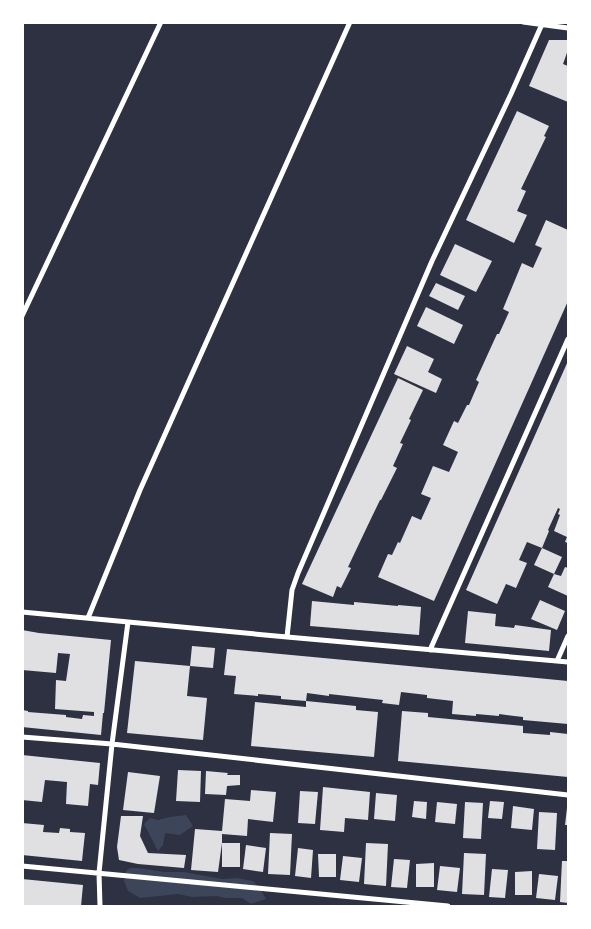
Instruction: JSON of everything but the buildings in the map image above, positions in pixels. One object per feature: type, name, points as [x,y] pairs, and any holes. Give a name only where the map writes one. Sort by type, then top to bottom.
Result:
[{"type":"street","points":[[22,316],[161,22]]},
{"type":"street","points":[[88,618],[140,490],[350,22]]},
{"type":"street","points":[[523,22],[568,28]]},
{"type":"street","points":[[287,637],[292,590],[298,573],[432,261],[542,24]]},
{"type":"street","points":[[430,650],[568,339]]},
{"type":"street","points":[[22,612],[568,662]]},
{"type":"street","points":[[100,906],[100,873],[112,744],[128,622]]},
{"type":"street","points":[[558,661],[568,636]]},
{"type":"street","points":[[22,737],[112,744],[568,795]]},
{"type":"street","points":[[22,866],[448,906]]},
{"type":"shaded area","points":[[186,815],[193,826],[180,835],[165,833],[163,845],[158,851],[144,824],[150,818],[158,820]]},
{"type":"shaded area","points":[[130,868],[184,872],[222,879],[237,878],[253,881],[266,899],[251,904],[242,898],[217,896],[192,897],[178,894],[140,898],[128,891],[124,881],[126,871]]}]
